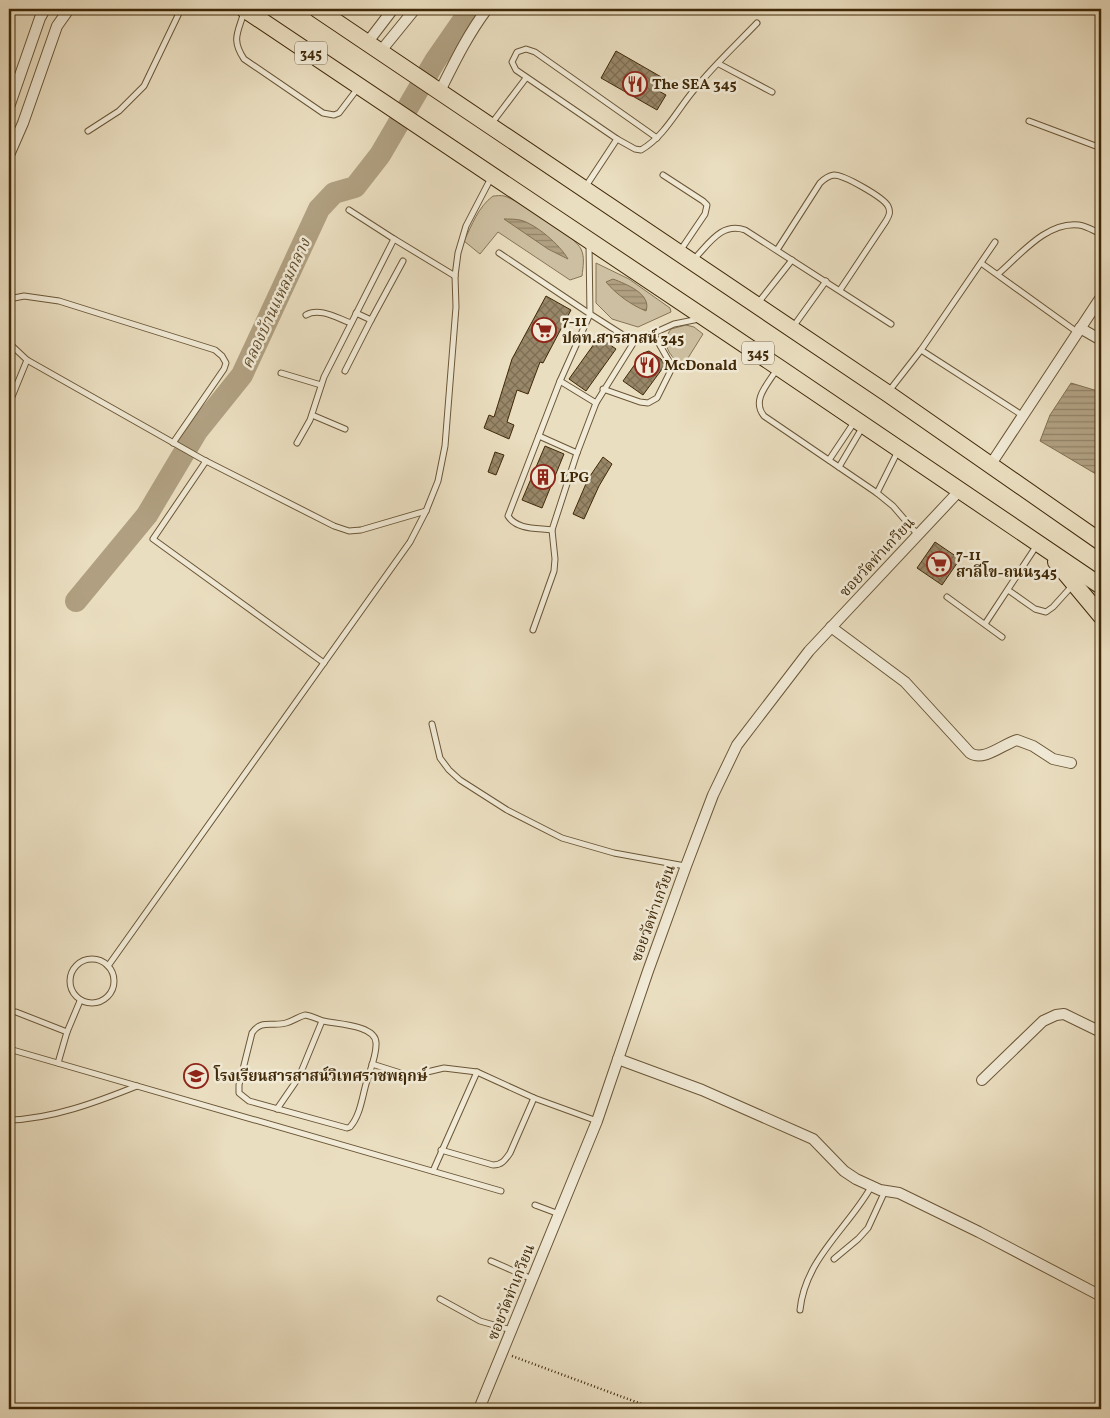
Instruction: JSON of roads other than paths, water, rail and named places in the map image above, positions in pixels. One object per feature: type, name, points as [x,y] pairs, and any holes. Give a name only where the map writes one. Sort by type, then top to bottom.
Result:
[{"type":"main road","name":"345","points":[[245,9],[1101,586]]},
{"type":"main road","name":"345","points":[[317,9],[887,393],[1101,542]]},
{"type":"main road","points":[[1042,546],[1101,616]]},
{"type":"street","points":[[10,151],[23,122],[57,26],[69,9]]},
{"type":"street","points":[[373,48],[392,9]]},
{"type":"street","points":[[373,48],[415,9]]},
{"type":"street","points":[[436,89],[487,9]]},
{"type":"street","points":[[9,108],[42,13],[57,26]]},
{"type":"street","points":[[991,464],[1101,296]]},
{"type":"street","points":[[1079,330],[1101,340]]},
{"type":"street","name":"ซอยวัดท่าเกวียน","points":[[480,1409],[597,1121],[686,866],[723,773],[737,745],[809,651],[960,490]]},
{"type":"street","points":[[831,627],[905,682],[970,753],[975,756],[984,756],[1017,740],[1033,746],[1053,759],[1071,763]]},
{"type":"street","points":[[982,1080],[1043,1021],[1056,1015],[1064,1014],[1098,1029],[1101,1019]]},
{"type":"street","points":[[618,1059],[702,1090],[813,1139],[844,1171],[872,1187],[899,1193],[979,1232],[1101,1296]]},
{"type":"lane","points":[[88,131],[119,110],[144,86],[181,9]]},
{"type":"lane","points":[[245,9],[236,38],[236,47],[244,59],[323,113],[334,115],[339,113],[360,86]]},
{"type":"lane","points":[[657,138],[535,52],[526,49],[517,52],[512,62],[516,70],[526,78],[616,139],[635,149],[641,150],[657,138],[693,90],[758,23]]},
{"type":"lane","points":[[718,64],[772,92]]},
{"type":"lane","points":[[491,125],[526,78]]},
{"type":"lane","points":[[1029,121],[1101,148]]},
{"type":"lane","points":[[584,188],[616,139]]},
{"type":"lane","points":[[663,175],[707,205],[705,214],[685,257]]},
{"type":"lane","points":[[108,966],[410,542],[426,511],[438,481],[445,446],[456,307],[455,276],[458,254],[466,226],[493,176]]},
{"type":"lane","points":[[777,250],[820,183],[827,177],[841,176],[880,198],[887,206],[890,214],[840,290]]},
{"type":"lane","points":[[349,210],[394,240],[455,276]]},
{"type":"lane","points":[[998,274],[1037,240],[1056,229],[1071,225],[1082,226],[1101,234]]},
{"type":"lane","points":[[685,257],[727,228],[736,227],[745,230],[777,250],[891,324]]},
{"type":"lane","points":[[297,443],[312,415],[321,385],[356,312],[394,240]]},
{"type":"lane","points":[[552,530],[519,526],[512,522],[508,516],[560,381],[590,314],[589,240]]},
{"type":"lane","points":[[887,393],[921,350],[996,242]]},
{"type":"lane","points":[[499,253],[634,342]]},
{"type":"lane","points":[[756,306],[792,260]]},
{"type":"lane","points":[[345,371],[403,261]]},
{"type":"lane","points":[[981,263],[1079,330]]},
{"type":"lane","points":[[791,330],[826,282]]},
{"type":"lane","points":[[9,299],[24,296],[59,302],[215,350],[222,356],[226,363],[224,369],[176,444]]},
{"type":"lane","points":[[306,315],[320,312],[351,323]]},
{"type":"lane","points":[[356,312],[372,320]]},
{"type":"lane","points":[[533,630],[554,570],[555,559],[552,530],[577,453],[596,403],[634,342],[674,324],[705,318]]},
{"type":"lane","points":[[604,389],[640,402],[648,403],[657,398],[671,370],[670,363],[653,333]]},
{"type":"lane","points":[[9,343],[27,360],[204,460],[334,526],[349,532],[426,511]]},
{"type":"lane","points":[[921,350],[1022,415]]},
{"type":"lane","points":[[9,404],[27,360]]},
{"type":"lane","points":[[778,367],[759,398],[759,410],[764,416],[877,493],[893,506],[918,534]]},
{"type":"lane","points":[[281,373],[321,385]]},
{"type":"lane","points":[[560,381],[596,403]]},
{"type":"lane","points":[[312,415],[345,429]]},
{"type":"lane","points":[[829,460],[860,422]]},
{"type":"lane","points":[[839,467],[860,422]]},
{"type":"lane","points":[[538,436],[577,453]]},
{"type":"lane","points":[[877,493],[900,449]]},
{"type":"lane","points":[[204,460],[153,539],[324,663]]},
{"type":"lane","points":[[985,624],[1042,546]]},
{"type":"lane","points":[[1008,590],[1035,609],[1046,612],[1053,608],[1074,584]]},
{"type":"lane","points":[[947,597],[1002,637]]},
{"type":"lane","points":[[432,724],[440,758],[449,770],[460,780],[507,810],[562,838],[614,853],[686,866]]},
{"type":"lane","points":[[97,959],[108,966],[114,977],[113,990],[105,1000],[93,1004],[80,1001],[71,992],[69,979],[74,967],[84,960],[97,959]]},
{"type":"lane","points":[[58,1063],[67,1032],[80,1001]]},
{"type":"lane","points":[[16,1012],[67,1032]]},
{"type":"lane","points":[[305,1015],[322,1021],[350,1025],[368,1031],[375,1037],[376,1043],[372,1064],[357,1116],[350,1127],[347,1128],[249,1101],[239,1093],[239,1085],[252,1033],[256,1028],[261,1024],[283,1024],[305,1015]]},
{"type":"lane","points":[[277,1109],[299,1077],[322,1021]]},
{"type":"lane","points":[[9,1049],[501,1191]]},
{"type":"lane","points":[[372,1064],[410,1076],[444,1068],[477,1072],[534,1098],[597,1121]]},
{"type":"lane","points":[[433,1172],[441,1150],[477,1072]]},
{"type":"lane","points":[[9,1120],[66,1111],[137,1086]]},
{"type":"lane","points":[[441,1150],[493,1165],[499,1165],[510,1153],[534,1098]]},
{"type":"lane","points":[[800,1310],[804,1287],[823,1250],[857,1210],[872,1187]]},
{"type":"lane","points":[[834,1259],[868,1228],[886,1191]]},
{"type":"lane","points":[[534,1205],[559,1214]]},
{"type":"lane","points":[[490,1262],[532,1279]]},
{"type":"lane","points":[[440,1299],[480,1321],[511,1330]]},
{"type":"waterway","name":"คลองบ้านแหลมกลาง","points":[[76,601],[147,515],[197,431],[242,375],[319,209],[334,193],[355,187],[380,155],[435,61],[471,9]]},
{"type":"place","name":"The SEA 345","points":[[635,84]]},
{"type":"place","name":"7-11 ปตท.สารสาสน์ 345","points":[[544,330]]},
{"type":"place","name":"McDonald","points":[[647,365]]},
{"type":"place","name":"LPG","points":[[543,477]]},
{"type":"place","name":"7-11 สาลีโข-ถนน345","points":[[939,564]]},
{"type":"place","name":"โรงเรียนสารสาสน์วิเทศราชพฤกษ์","points":[[196,1076]]}]
